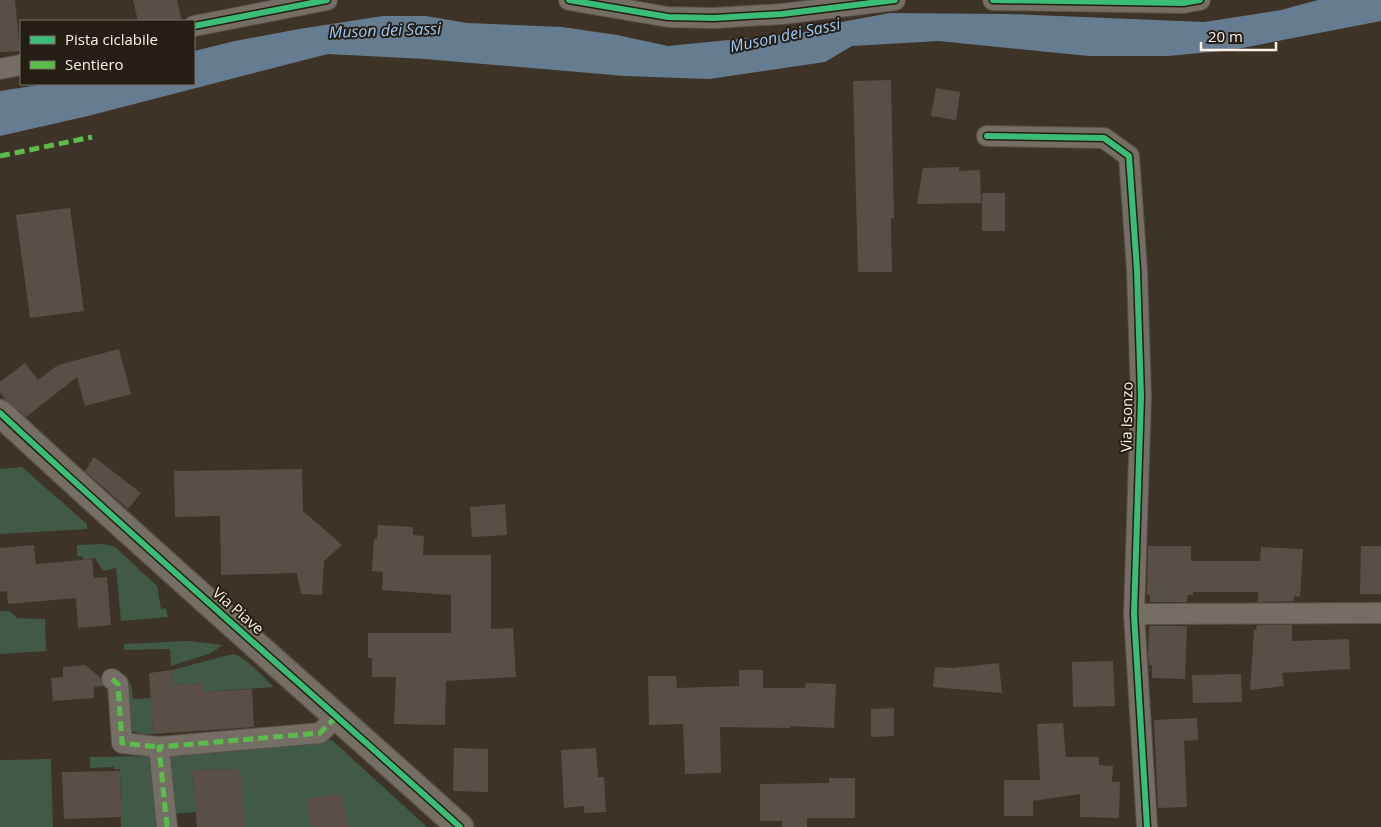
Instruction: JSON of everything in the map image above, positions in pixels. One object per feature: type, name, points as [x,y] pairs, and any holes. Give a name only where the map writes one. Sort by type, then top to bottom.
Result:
[{"type":"street","points":[[195,26],[328,0]]},
{"type":"street","points":[[569,0],[658,16],[714,18],[782,14],[895,0]]},
{"type":"street","points":[[992,0],[1183,3],[1200,0]]},
{"type":"street","points":[[0,69],[20,64]]},
{"type":"street","name":"Via Isonzo","points":[[987,136],[1104,138],[1129,156],[1137,270],[1140,397],[1134,614],[1147,827]]},
{"type":"street","name":"Via Piave","points":[[0,413],[114,519],[460,827]]},
{"type":"street","points":[[1134,614],[1381,613]]},
{"type":"street","points":[[112,679],[118,684],[122,743],[159,747],[320,733],[337,716]]},
{"type":"street","points":[[159,747],[167,827]]},
{"type":"green space","points":[[22,467],[87,524],[87,529],[0,534],[0,469]]},
{"type":"green space","points":[[104,544],[115,547],[157,586],[161,609],[166,608],[168,617],[121,621],[116,568],[103,571],[95,558],[83,560],[83,557],[77,556],[77,545]]},
{"type":"green space","points":[[0,611],[9,611],[17,618],[45,619],[46,651],[0,654]]},
{"type":"green space","points":[[189,641],[223,645],[211,653],[171,666],[170,649],[124,650],[124,644]]},
{"type":"green space","points":[[233,654],[249,663],[274,687],[204,692],[203,683],[173,685],[172,670]]},
{"type":"green space","points":[[131,684],[133,699],[151,698],[153,734],[140,734],[130,730],[126,685]]},
{"type":"green space","points":[[332,740],[427,827],[238,827],[240,769],[192,770],[196,812],[174,814],[170,752]]},
{"type":"green space","points":[[153,756],[156,827],[121,827],[120,769],[114,769],[114,767],[90,768],[90,757]]},
{"type":"green space","points":[[51,759],[53,827],[0,827],[0,760]]},
{"type":"water","name":"Muson dei Sassi","points":[[1318,0],[1381,0],[1381,21],[1232,50],[1168,56],[1089,56],[939,41],[852,46],[825,62],[709,79],[625,76],[425,59],[328,54],[88,116],[0,136],[0,91],[39,85],[195,85],[195,51],[299,29],[383,16],[426,16],[467,23],[562,27],[617,35],[668,46],[801,33],[836,23],[890,13],[1007,14],[1204,22],[1281,10]]},
{"type":"building","points":[[0,0],[15,0],[20,51],[0,52]]},
{"type":"building","points":[[133,0],[177,0],[182,20],[138,20]]},
{"type":"building","points":[[891,80],[894,218],[891,218],[892,272],[858,272],[853,81]]},
{"type":"building","points":[[936,88],[960,92],[956,120],[931,116]]},
{"type":"building","points":[[959,167],[959,171],[980,170],[981,203],[917,204],[923,168]]},
{"type":"building","points":[[982,193],[1005,193],[1005,231],[982,231]]},
{"type":"building","points":[[70,208],[84,311],[30,318],[16,215]]},
{"type":"building","points":[[119,349],[131,394],[85,406],[77,377],[26,417],[6,400],[0,392],[0,382],[25,363],[38,380],[58,365]]},
{"type":"building","points":[[94,457],[141,493],[128,509],[85,471]]},
{"type":"building","points":[[302,469],[303,511],[342,545],[324,561],[322,595],[301,594],[297,573],[221,575],[220,516],[175,517],[174,471]]},
{"type":"building","points":[[505,504],[507,535],[472,537],[470,507]]},
{"type":"building","points":[[378,525],[413,527],[413,535],[424,536],[423,555],[491,555],[491,629],[513,628],[516,677],[446,681],[445,725],[394,724],[396,677],[372,677],[372,658],[368,658],[368,633],[451,633],[451,595],[382,590],[383,572],[372,571],[374,539],[377,539]]},
{"type":"building","points":[[34,545],[36,564],[92,559],[94,578],[107,577],[111,625],[78,628],[76,598],[8,604],[7,591],[0,592],[0,548]]},
{"type":"building","points":[[1148,546],[1191,546],[1191,561],[1260,561],[1261,547],[1303,549],[1300,597],[1294,596],[1294,601],[1258,602],[1258,592],[1193,592],[1193,595],[1188,595],[1187,602],[1150,602],[1150,595],[1147,595]]},
{"type":"building","points":[[1361,546],[1381,546],[1381,594],[1360,594]]},
{"type":"building","points":[[1257,625],[1292,625],[1292,641],[1349,639],[1350,669],[1282,673],[1284,686],[1250,690],[1254,630],[1256,630]]},
{"type":"building","points":[[1149,626],[1187,626],[1185,679],[1152,678],[1152,665],[1149,665],[1148,655]]},
{"type":"building","points":[[1113,661],[1115,706],[1073,707],[1072,662]]},
{"type":"building","points":[[999,663],[1002,693],[933,687],[935,667],[953,668]]},
{"type":"building","points":[[85,665],[100,677],[103,686],[94,687],[94,698],[53,701],[51,678],[63,677],[63,667]]},
{"type":"building","points":[[172,670],[173,685],[204,683],[204,692],[252,689],[254,727],[153,734],[149,673]]},
{"type":"building","points":[[739,670],[763,670],[763,688],[805,688],[806,683],[836,684],[834,728],[790,726],[790,728],[720,727],[721,773],[685,774],[683,724],[649,725],[648,676],[676,676],[677,688],[739,686]]},
{"type":"building","points":[[1241,674],[1242,702],[1193,703],[1192,675]]},
{"type":"building","points":[[894,708],[894,736],[871,737],[871,709]]},
{"type":"building","points":[[1197,718],[1198,740],[1184,741],[1187,807],[1158,808],[1154,720]]},
{"type":"building","points":[[1063,723],[1066,757],[1099,757],[1099,765],[1113,766],[1112,782],[1120,782],[1119,818],[1080,817],[1080,794],[1033,801],[1033,816],[1004,816],[1004,780],[1040,780],[1037,724]]},
{"type":"building","points":[[454,748],[488,749],[488,792],[453,791]]},
{"type":"building","points":[[596,748],[598,777],[604,777],[606,812],[584,813],[584,806],[564,808],[561,750]]},
{"type":"building","points":[[240,769],[246,827],[197,827],[192,770]]},
{"type":"building","points":[[120,771],[121,817],[64,819],[62,772]]},
{"type":"building","points":[[829,778],[855,778],[855,818],[807,818],[807,827],[782,827],[782,821],[760,821],[760,784],[829,783]]},
{"type":"building","points":[[342,793],[348,827],[311,827],[306,799]]},
{"type":"marked path","points":[[0,156],[92,137]]},
{"type":"marked path","points":[[112,679],[118,684],[122,743],[159,747]]},
{"type":"marked path","points":[[167,827],[159,747],[320,733],[337,716]]},
{"type":"cycle path","points":[[195,26],[327,0]]},
{"type":"cycle path","points":[[569,0],[668,17],[714,18],[782,14],[895,0]]},
{"type":"cycle path","points":[[993,0],[1183,3],[1200,0]]},
{"type":"cycle path","points":[[987,136],[1104,138],[1129,156],[1137,270],[1141,397],[1134,614],[1147,827]]},
{"type":"cycle path","points":[[0,413],[172,570],[460,827]]}]
